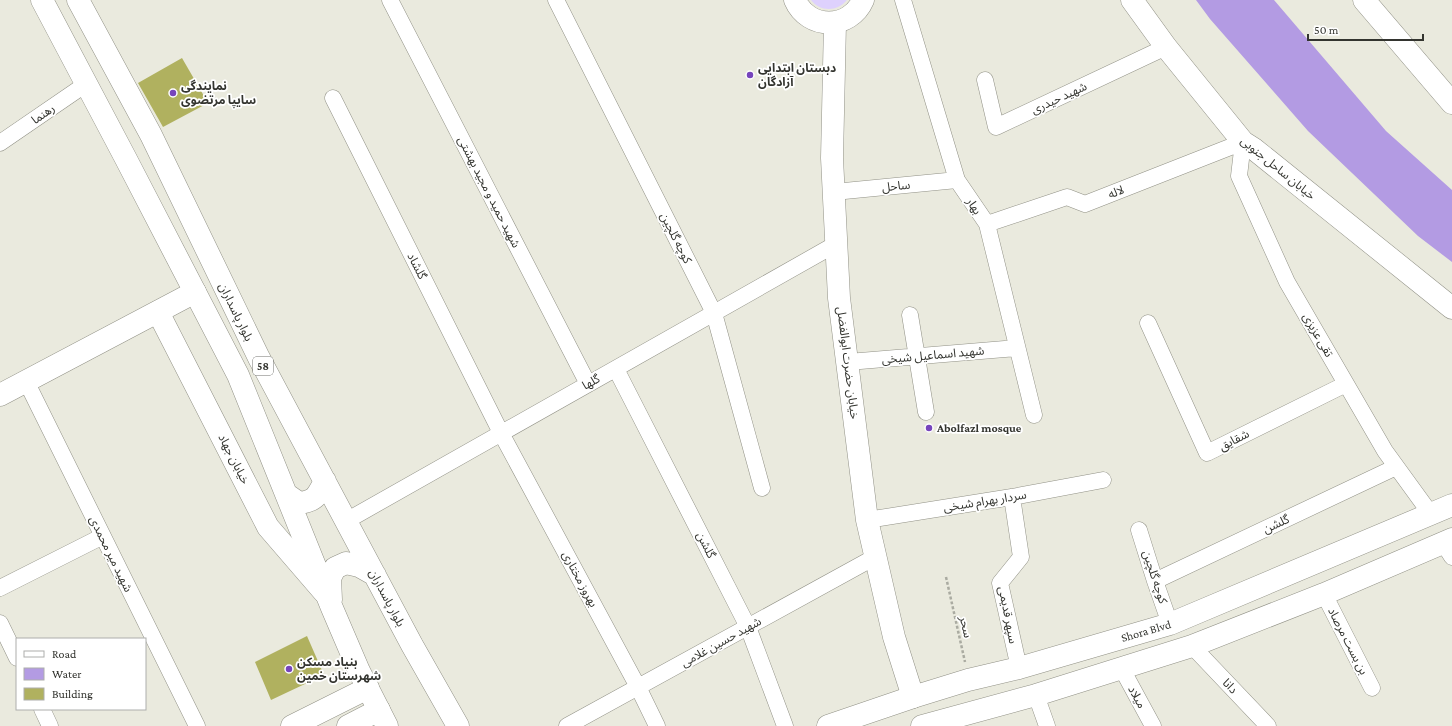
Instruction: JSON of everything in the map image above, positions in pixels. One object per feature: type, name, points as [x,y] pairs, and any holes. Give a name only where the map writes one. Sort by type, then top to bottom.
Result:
[{"type":"main road","name":"58","points":[[42,0],[238,375],[329,602],[359,671],[383,718]]},
{"type":"main road","name":"بلوار پاسداران","points":[[78,0],[151,135],[258,358],[458,726]]},
{"type":"main road","points":[[795,0],[802,12],[811,19],[823,23],[835,23],[846,19],[856,12],[863,0]]},
{"type":"main road","name":"خیابان ساحل جنوبی","points":[[1132,0],[1166,47],[1243,142],[1254,149],[1452,308]]},
{"type":"main road","points":[[1364,0],[1452,103]]},
{"type":"main road","name":"خیابان حضرت ابوالفضل","points":[[835,23],[832,158],[839,298],[867,520],[894,637],[912,697]]},
{"type":"main road","points":[[0,395],[195,292]]},
{"type":"main road","name":"خیابان جهاد","points":[[158,312],[268,527],[329,602]]},
{"type":"main road","points":[[286,494],[299,503],[310,502],[318,495],[325,481]]},
{"type":"main road","name":"Shora Blvd","points":[[828,726],[912,697],[968,680],[1019,668],[1170,624],[1452,504]]},
{"type":"main road","points":[[924,726],[1036,695],[1192,646],[1449,546]]},
{"type":"main road","points":[[329,602],[330,578],[335,568],[346,563],[359,566],[375,575]]},
{"type":"main road","points":[[292,726],[368,688]]},
{"type":"main road","points":[[348,726],[383,718]]},
{"type":"street","name":"شهید حمید و مجید بهشتی","points":[[390,0],[588,384]]},
{"type":"street","name":"کوچه گلچین","points":[[556,0],[714,313],[762,488]]},
{"type":"street","name":"بهار","points":[[903,0],[957,180],[987,224],[1034,415]]},
{"type":"street","name":"شهید حیدری","points":[[985,80],[996,127],[1166,47]]},
{"type":"street","name":"رهنما","points":[[0,143],[86,84]]},
{"type":"street","name":"گلشاد","points":[[333,98],[501,433]]},
{"type":"street","name":"لاله","points":[[987,224],[1067,197],[1085,204],[1243,142]]},
{"type":"street","name":"تقی عزیزی","points":[[1243,142],[1239,176],[1287,282],[1385,451],[1430,513]]},
{"type":"street","name":"ساحل","points":[[834,192],[957,180]]},
{"type":"street","name":"گلها","points":[[346,521],[836,244]]},
{"type":"street","points":[[910,315],[926,412]]},
{"type":"street","name":"شقایق","points":[[1148,323],[1207,453],[1346,384]]},
{"type":"street","name":"شهید اسماعیل شیخی","points":[[848,362],[1017,348]]},
{"type":"street","name":"گلشن","points":[[616,369],[748,627],[785,726]]},
{"type":"street","name":"شهید میر محمدی","points":[[26,381],[197,726]]},
{"type":"street","name":"بهروز مختاری","points":[[501,433],[638,687],[657,726]]},
{"type":"street","name":"گلشن","points":[[1155,581],[1396,467]]},
{"type":"street","name":"سردار بهرام شیخی","points":[[867,520],[1012,497],[1103,480]]},
{"type":"street","name":"سپهر قدیمی","points":[[1012,497],[1021,557],[1000,583],[1019,668]]},
{"type":"street","name":"کوچه گلچین","points":[[1140,530],[1155,581],[1170,624]]},
{"type":"street","points":[[0,588],[103,536]]},
{"type":"street","name":"شهید حسین غلامی","points":[[567,726],[875,557]]},
{"type":"street","name":"بن بست مرصاد","points":[[1324,594],[1372,688]]},
{"type":"street","points":[[0,623],[16,656]]},
{"type":"street","name":"دانا","points":[[1192,646],[1268,726]]},
{"type":"street","name":"میلاد","points":[[1122,669],[1153,726]]},
{"type":"street","points":[[1036,695],[1047,726]]},
{"type":"street","points":[[42,710],[50,726]]},
{"type":"path","name":"سحر","points":[[946,577],[968,680]]},
{"type":"shaded area","points":[[811,0],[847,0],[838,7],[829,9],[819,7]]},
{"type":"water","points":[[1196,0],[1274,0],[1386,131],[1452,190],[1452,262],[1418,236],[1308,131],[1210,19]]},
{"type":"building","name":"نمایندگی سایپا مرتضوی","points":[[182,58],[208,103],[163,127],[138,83]]},
{"type":"building","name":"بنیاد مسکن شهرستان خمین","points":[[307,636],[324,675],[271,700],[255,662]]},
{"type":"place","name":"دبستان ابتدایی آزادگان","points":[[750,75]]},
{"type":"place","name":"نمایندگی سایپا مرتضوی","points":[[173,93]]},
{"type":"place","name":"Abolfazl mosque","points":[[929,428]]},
{"type":"place","name":"بنیاد مسکن شهرستان خمین","points":[[289,669]]}]
